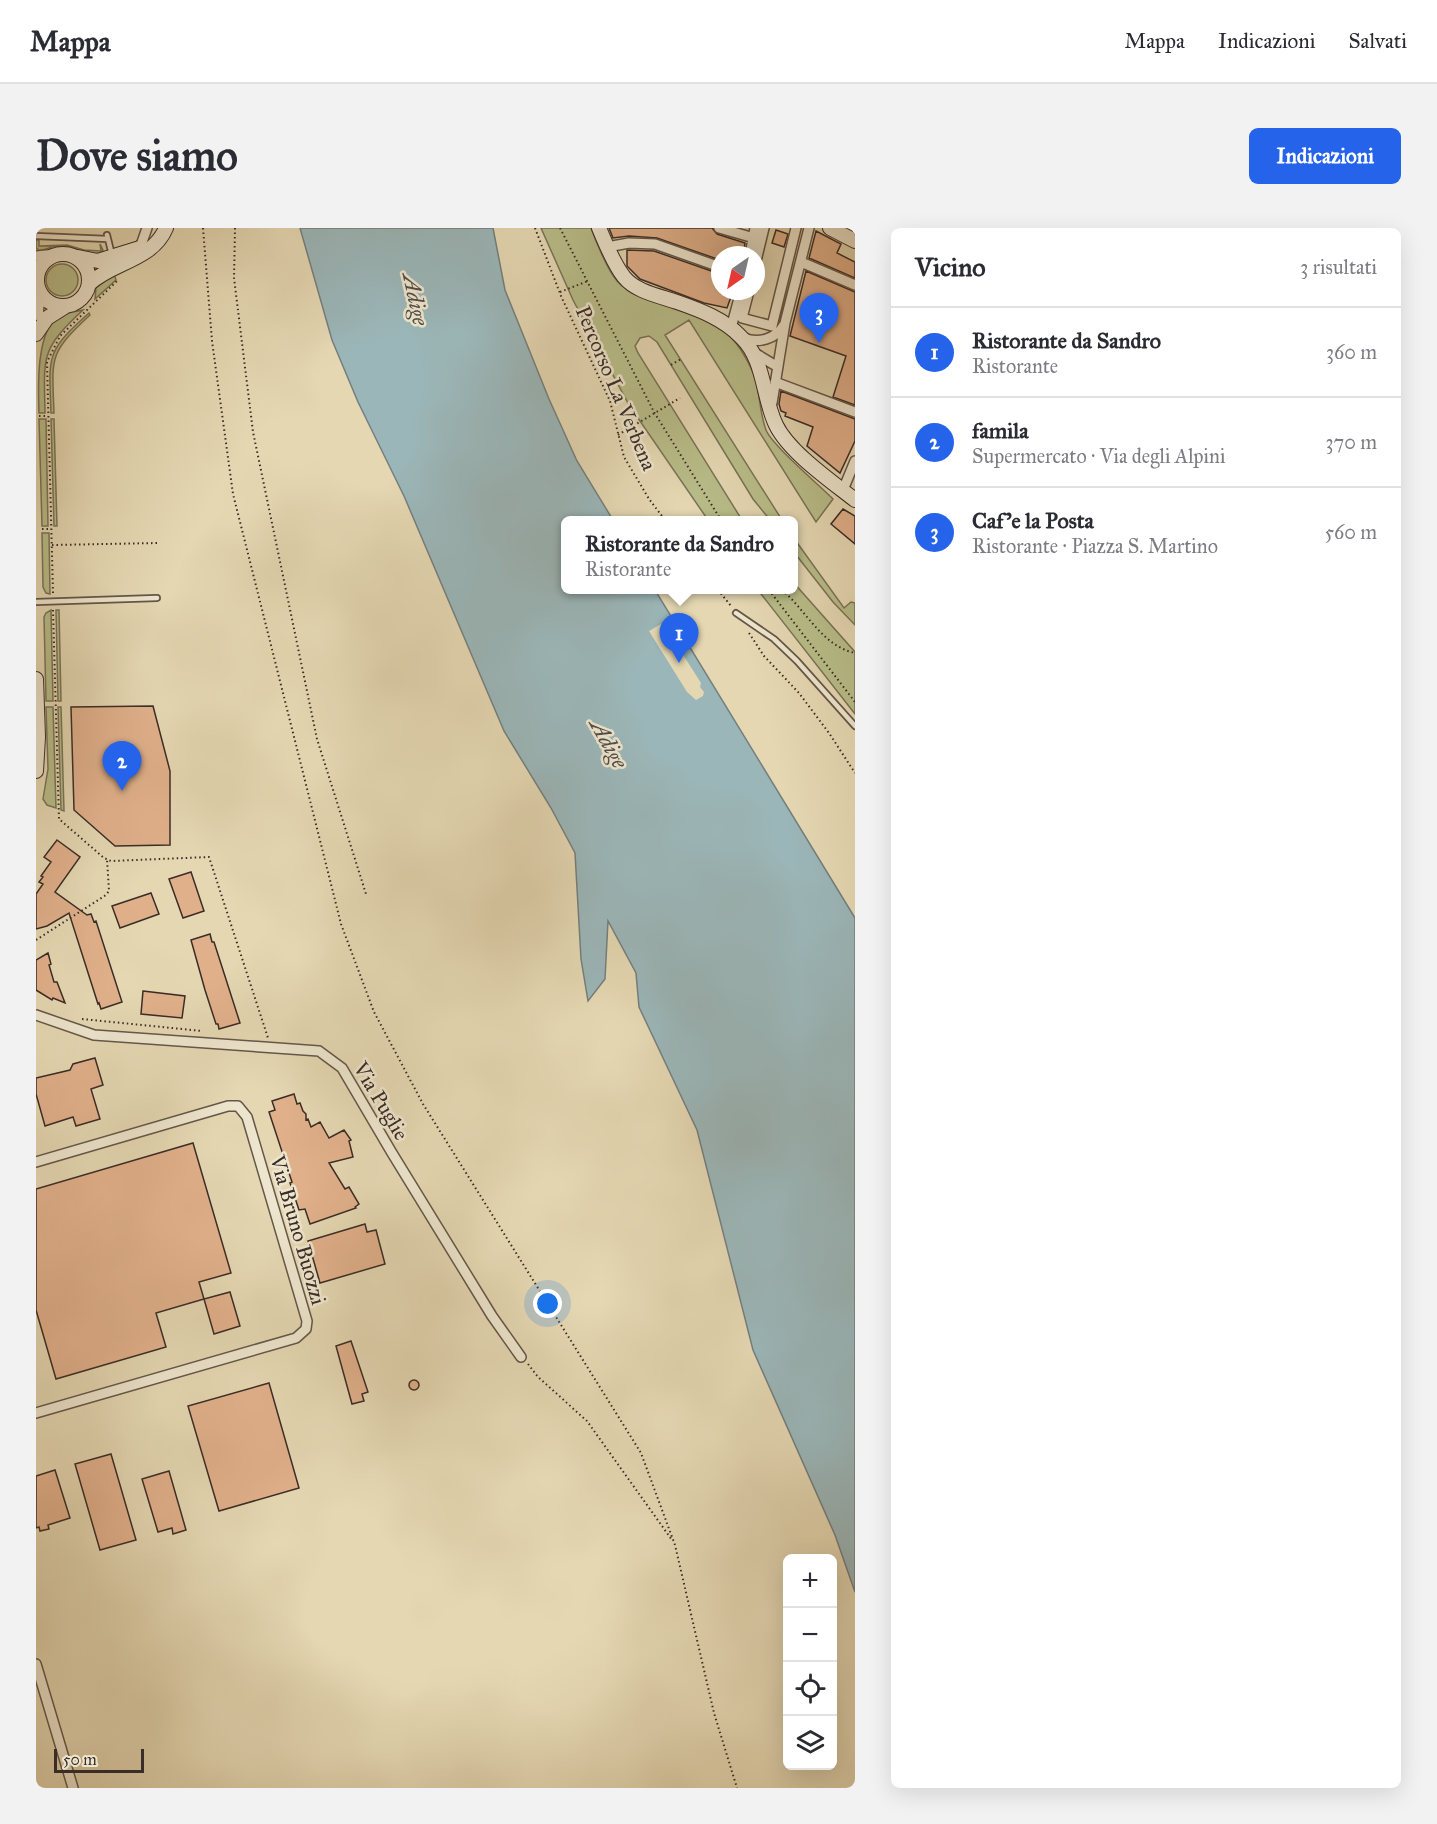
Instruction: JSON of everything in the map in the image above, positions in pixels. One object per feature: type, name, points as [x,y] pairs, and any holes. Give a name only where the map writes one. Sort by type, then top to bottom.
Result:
[{"type":"street","points":[[36,334],[47,318],[81,299],[94,280],[142,255],[147,246],[147,228]]},
{"type":"street","points":[[42,255],[65,253],[91,261],[113,257],[147,246],[163,235],[166,228]]},
{"type":"street","points":[[599,228],[619,270],[631,283],[706,314],[752,341],[766,339],[781,331],[785,323]]},
{"type":"street","points":[[718,228],[754,238]]},
{"type":"street","points":[[752,246],[755,228]]},
{"type":"street","points":[[760,246],[764,228]]},
{"type":"street","points":[[747,300],[742,318],[772,326],[796,228]]},
{"type":"street","points":[[773,417],[772,403],[785,323],[809,228]]},
{"type":"street","points":[[830,228],[855,241]]},
{"type":"street","points":[[607,247],[629,243],[655,244],[711,264]]},
{"type":"street","points":[[36,313],[36,276],[46,259],[42,255]]},
{"type":"street","points":[[75,256],[94,280]]},
{"type":"street","points":[[801,262],[855,285]]},
{"type":"street","points":[[37,286],[49,302],[66,306]]},
{"type":"street","points":[[740,300],[736,332],[751,350],[760,367],[773,417],[782,435],[789,444],[855,500]]},
{"type":"street","points":[[751,350],[778,367]]},
{"type":"street","points":[[775,382],[855,412]]},
{"type":"street","points":[[843,490],[855,461]]},
{"type":"street","points":[[36,679],[36,771]]},
{"type":"street","name":"Via Puglie","points":[[36,1015],[94,1035],[319,1051],[342,1068],[492,1316],[521,1357]]},
{"type":"street","name":"Via Bruno Buozzi","points":[[36,1162],[228,1106],[238,1106],[247,1117],[307,1326],[304,1333],[296,1338],[36,1413]]},
{"type":"street","points":[[36,1664],[73,1788]]},
{"type":"lane","points":[[36,236],[108,237],[113,264],[94,280]]},
{"type":"lane","points":[[36,602],[157,598]]},
{"type":"lane","points":[[736,613],[774,639],[797,661],[855,726]]},
{"type":"path","points":[[203,228],[212,341],[233,494],[341,924],[374,1012],[423,1104],[641,1453],[675,1545],[714,1713],[737,1788]]},
{"type":"path","points":[[235,228],[234,278],[253,432],[318,739],[366,894]]},
{"type":"path","name":"Percorso La Verbena","points":[[535,228],[559,292],[610,401],[624,457],[662,516]]},
{"type":"path","points":[[560,228],[654,412],[719,516]]},
{"type":"path","points":[[559,292],[588,281]]},
{"type":"path","points":[[53,594],[47,362],[60,336],[115,284]]},
{"type":"path","points":[[670,365],[681,359]]},
{"type":"path","points":[[618,435],[680,398]]},
{"type":"path","points":[[39,416],[45,416]]},
{"type":"path","points":[[42,529],[48,529]]},
{"type":"path","points":[[52,545],[158,543]]},
{"type":"path","points":[[721,594],[736,613]]},
{"type":"path","points":[[772,594],[855,702]]},
{"type":"path","points":[[786,594],[830,641],[855,653]]},
{"type":"path","points":[[53,610],[59,819],[107,859],[209,857],[270,1046]]},
{"type":"path","points":[[747,630],[764,656],[805,701],[855,773]]},
{"type":"path","points":[[36,940],[106,895],[109,891],[107,859]]},
{"type":"path","points":[[77,1018],[210,1032]]},
{"type":"path","points":[[521,1357],[538,1377],[587,1421],[675,1545]]},
{"type":"green space","points":[[541,228],[591,228],[610,270],[627,290],[640,297],[701,318],[728,334],[741,350],[754,375],[764,424],[770,437],[833,499],[816,522],[689,320],[665,335],[779,516],[767,516],[753,499],[657,342],[649,336],[640,338],[635,346],[638,353],[740,516],[705,516],[629,405],[573,300]]},
{"type":"green space","points":[[36,240],[39,240],[39,246],[67,245],[84,250],[101,251],[100,244],[103,250],[101,254],[87,254],[70,247],[55,246],[40,251],[36,248]]},
{"type":"green space","points":[[62,264],[73,269],[78,280],[73,291],[62,296],[51,291],[46,280],[51,269]]},
{"type":"green space","points":[[114,274],[116,280],[95,299],[96,288]]},
{"type":"green space","points":[[83,310],[52,345],[45,366],[45,413],[39,413],[40,359],[46,332],[60,315]]},
{"type":"green space","points":[[89,313],[90,315],[66,339],[56,358],[53,368],[54,413],[51,413],[50,379],[53,356],[64,337]]},
{"type":"green space","points":[[39,419],[46,419],[48,526],[42,526]]},
{"type":"green space","points":[[51,419],[54,419],[57,526],[54,526]]},
{"type":"green space","points":[[42,533],[49,533],[50,594],[46,593],[43,587]]},
{"type":"green space","points":[[798,544],[844,608],[851,602],[855,603],[855,625],[833,602],[798,557]]},
{"type":"green space","points":[[798,588],[855,652],[855,714],[761,594],[798,594]]},
{"type":"green space","points":[[51,610],[53,701],[46,701],[44,617]]},
{"type":"green space","points":[[56,610],[59,610],[61,701],[58,701]]},
{"type":"green space","points":[[46,707],[53,707],[56,808],[47,805],[43,799],[48,769]]},
{"type":"green space","points":[[58,707],[61,707],[64,811],[61,810]]},
{"type":"water","name":"Adige","points":[[300,228],[493,228],[505,290],[549,399],[577,461],[611,516],[561,516],[561,594],[657,594],[855,918],[855,1592],[835,1535],[753,1350],[697,1130],[639,1007],[636,973],[608,921],[605,979],[588,1001],[581,959],[575,853],[551,808],[504,731],[404,496],[358,402],[332,340]]},
{"type":"pier","points":[[663,623],[701,683],[703,696],[696,700],[687,692],[649,631]]},
{"type":"building","points":[[609,228],[712,228],[717,234],[745,243],[744,246],[711,246],[711,257],[657,238],[629,236],[613,238]]},
{"type":"building","points":[[776,230],[788,234],[784,247],[772,243]]},
{"type":"building","points":[[816,231],[841,244],[837,253],[855,262],[855,278],[809,258]]},
{"type":"building","points":[[627,250],[654,251],[711,271],[711,300],[730,300],[727,308],[704,303],[640,279],[627,266]]},
{"type":"building","points":[[806,271],[855,292],[855,405],[833,397],[846,356],[790,336]]},
{"type":"building","points":[[781,391],[855,419],[855,441],[840,473],[807,446],[813,427],[785,416],[786,413],[781,411],[779,404]]},
{"type":"building","points":[[843,509],[855,516],[855,544],[831,524]]},
{"type":"building","points":[[153,706],[170,771],[170,845],[115,846],[74,810],[71,707]]},
{"type":"building","points":[[57,840],[80,857],[55,892],[87,915],[91,914],[94,922],[96,921],[122,1002],[101,1009],[69,913],[47,926],[36,929],[36,894],[43,884],[39,882],[43,877],[41,876],[51,862],[44,857]]},
{"type":"building","points":[[191,872],[204,911],[183,918],[169,879]]},
{"type":"building","points":[[151,893],[159,914],[120,928],[112,906]]},
{"type":"building","points":[[210,934],[240,1023],[219,1029],[191,940]]},
{"type":"building","points":[[48,953],[54,982],[57,982],[65,1003],[53,998],[52,1000],[36,990],[36,960]]},
{"type":"building","points":[[143,991],[185,996],[182,1018],[141,1014]]},
{"type":"building","points":[[95,1058],[103,1085],[91,1089],[100,1119],[76,1126],[73,1117],[45,1126],[36,1094],[36,1078],[70,1070],[73,1064]]},
{"type":"building","points":[[294,1094],[297,1104],[300,1103],[311,1127],[320,1122],[329,1138],[344,1130],[351,1140],[349,1141],[353,1157],[329,1163],[345,1189],[349,1187],[359,1204],[356,1208],[310,1224],[305,1209],[299,1210],[269,1112],[275,1110],[272,1101]]},
{"type":"building","points":[[193,1143],[231,1273],[199,1282],[204,1299],[156,1313],[166,1347],[56,1379],[36,1310],[36,1189]]},
{"type":"building","points":[[365,1224],[367,1232],[376,1230],[385,1264],[320,1283],[308,1241]]},
{"type":"building","points":[[230,1292],[240,1326],[214,1334],[204,1299]]},
{"type":"building","points":[[351,1341],[368,1392],[362,1394],[364,1401],[352,1404],[336,1346]]},
{"type":"building","points":[[414,1380],[418,1381],[418,1389],[414,1390],[410,1389],[409,1385],[410,1381]]},
{"type":"building","points":[[269,1383],[299,1488],[219,1511],[188,1406]]},
{"type":"building","points":[[111,1454],[136,1540],[100,1550],[75,1464]]},
{"type":"building","points":[[55,1470],[70,1518],[48,1525],[49,1529],[40,1531],[39,1527],[36,1528],[36,1476]]},
{"type":"building","points":[[169,1471],[186,1530],[173,1534],[172,1528],[158,1532],[142,1479]]},
{"type":"place","name":"Caf'e la Posta","points":[[819,343]]},
{"type":"place","name":"Ristorante da Sandro","points":[[679,663]]},
{"type":"place","name":"famila","points":[[122,791]]}]
